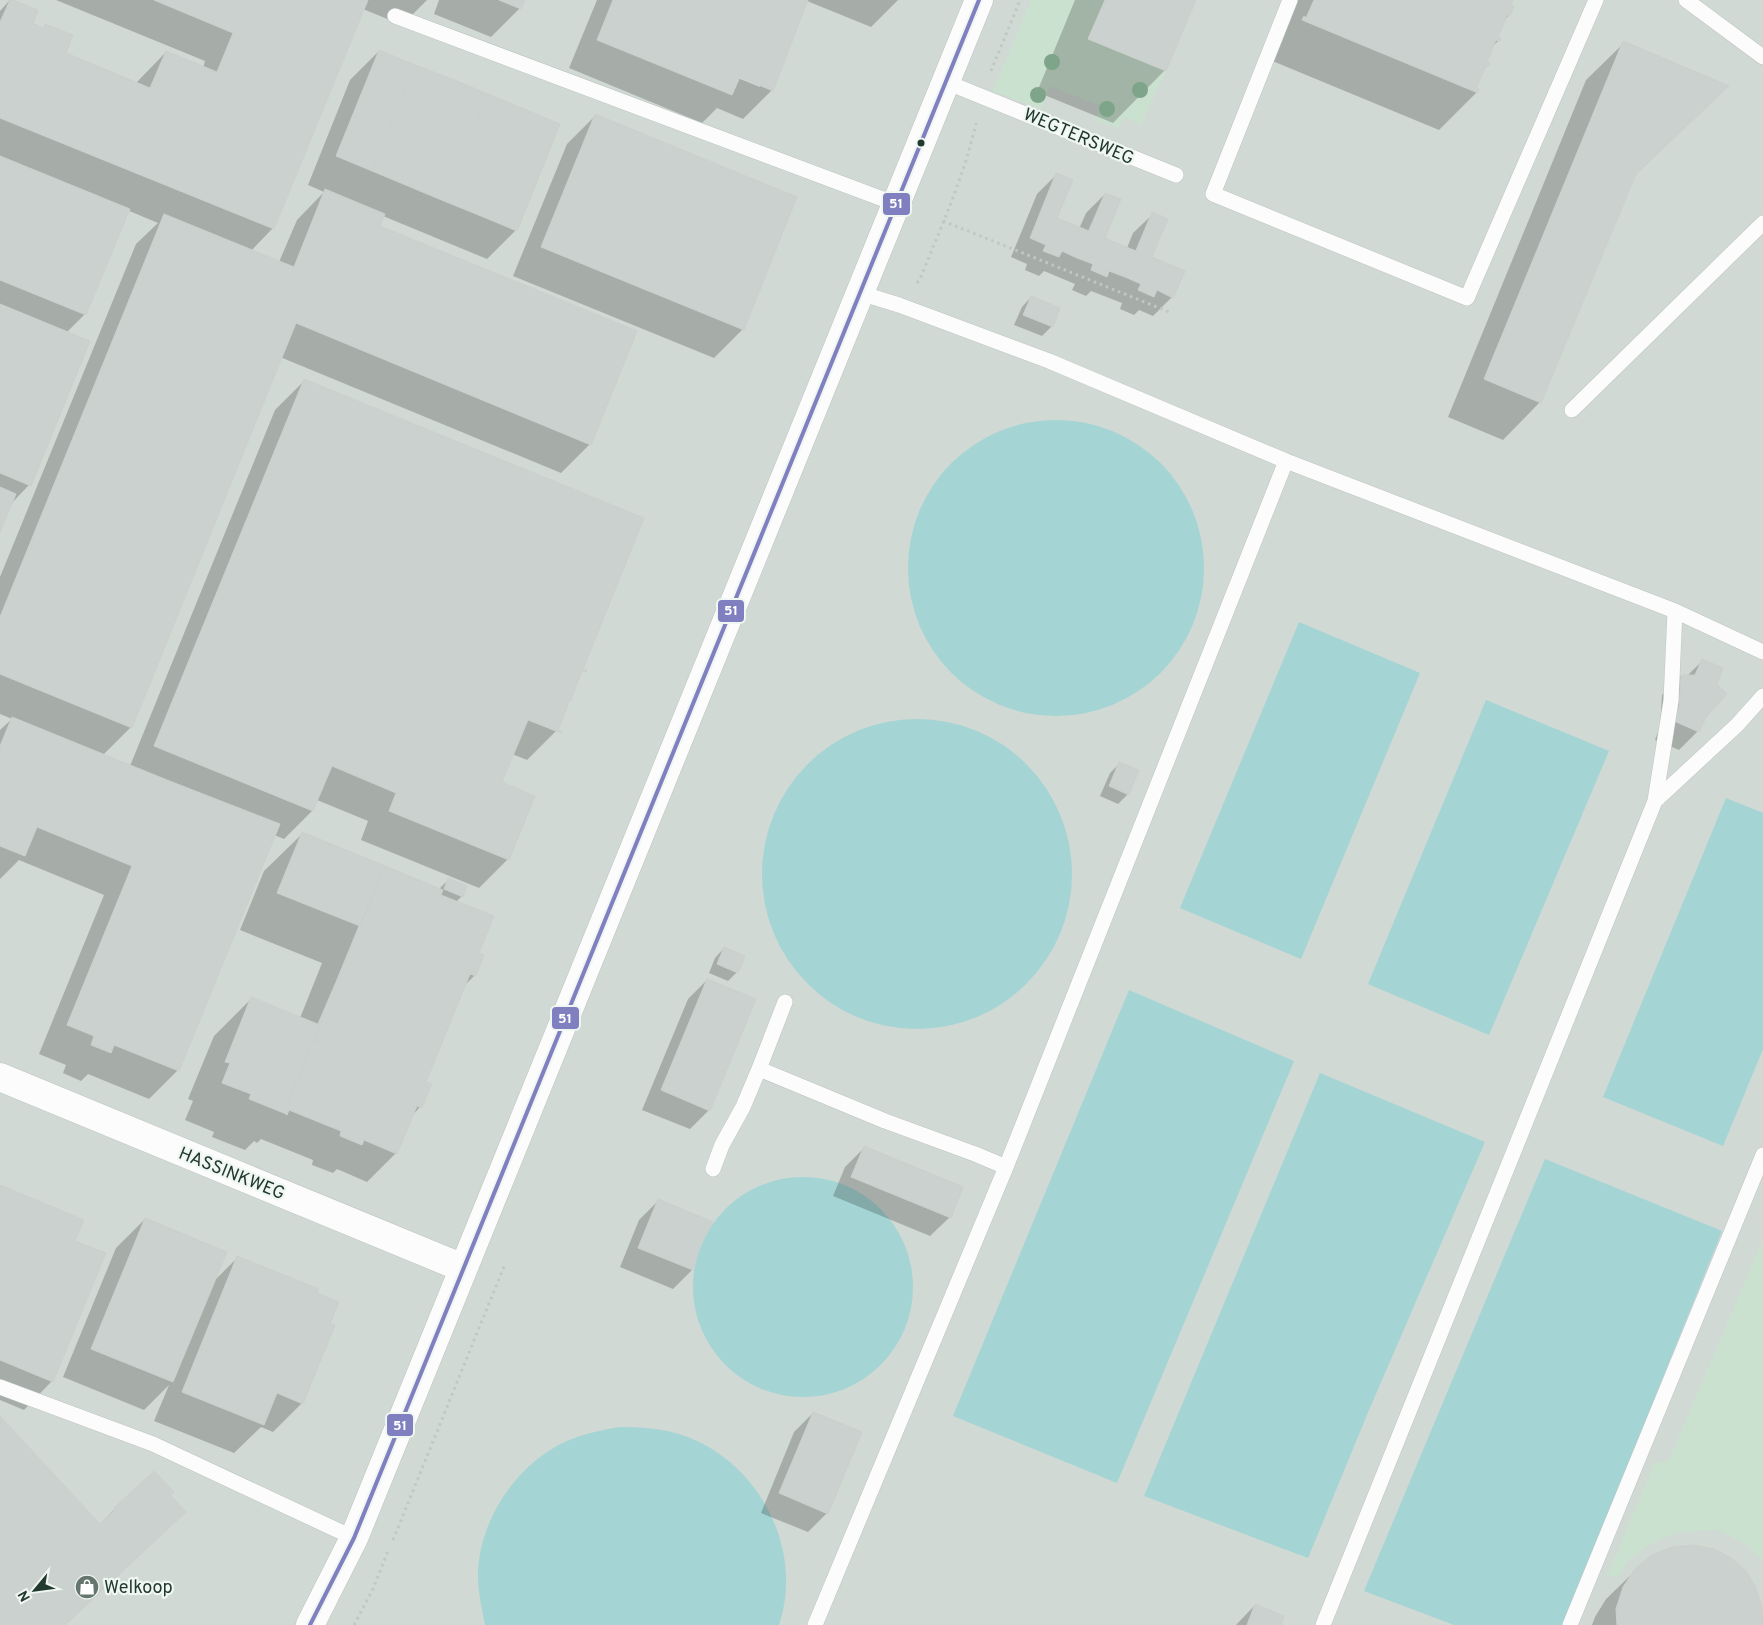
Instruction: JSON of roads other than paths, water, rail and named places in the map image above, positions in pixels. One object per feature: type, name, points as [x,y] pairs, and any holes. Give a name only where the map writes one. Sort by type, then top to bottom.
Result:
[{"type":"street","points":[[310,1625],[354,1538],[979,0]]},
{"type":"street","name":"HASSINKWEG","points":[[0,1077],[463,1268]]},
{"type":"lane","points":[[1290,0],[1213,194],[1467,298],[1596,0]]},
{"type":"lane","points":[[1686,0],[1763,57]]},
{"type":"lane","points":[[395,16],[896,204]]},
{"type":"lane","name":"WEGTERSWEG","points":[[946,82],[1176,175]]},
{"type":"lane","points":[[1572,410],[1763,223]]},
{"type":"lane","points":[[860,294],[899,305],[1049,362],[1286,461],[1675,611],[1763,652]]},
{"type":"lane","points":[[815,1625],[1006,1167],[1286,461]]},
{"type":"lane","points":[[1322,1625],[1655,802],[1671,701],[1675,611]]},
{"type":"lane","points":[[1655,802],[1737,725],[1763,696]]},
{"type":"lane","points":[[713,1169],[722,1146],[743,1107],[785,1002]]},
{"type":"lane","points":[[759,1069],[885,1122],[1006,1167]]},
{"type":"lane","points":[[1570,1625],[1763,1155]]},
{"type":"lane","points":[[0,1387],[153,1444],[354,1538]]},
{"type":"water","points":[[1041,420],[1071,420],[1099,426],[1126,437],[1150,453],[1171,474],[1187,498],[1198,525],[1204,553],[1202,597],[1187,638],[1171,662],[1150,683],[1126,699],[1099,710],[1071,716],[1041,716],[1013,710],[986,699],[962,683],[941,662],[925,638],[914,611],[908,583],[908,553],[914,525],[925,498],[941,474],[962,453],[986,437],[1013,426]]},
{"type":"water","points":[[1299,622],[1420,673],[1301,959],[1180,908]]},
{"type":"water","points":[[1486,700],[1609,751],[1489,1035],[1368,984]]},
{"type":"water","points":[[917,719],[947,722],[976,731],[1003,745],[1027,764],[1046,788],[1060,815],[1069,844],[1072,874],[1069,904],[1060,933],[1046,960],[1027,984],[1003,1003],[976,1017],[947,1026],[917,1029],[887,1026],[858,1017],[831,1003],[807,984],[788,960],[774,933],[765,904],[762,874],[765,844],[774,815],[788,788],[807,764],[831,745],[858,731],[887,722]]},
{"type":"water","points":[[1726,798],[1763,813],[1763,1049],[1723,1146],[1603,1097]]},
{"type":"water","points":[[1129,990],[1294,1061],[1117,1483],[953,1416]]},
{"type":"water","points":[[1320,1073],[1485,1142],[1369,1410],[1308,1558],[1144,1496]]},
{"type":"water","points":[[1545,1159],[1722,1231],[1563,1625],[1454,1625],[1364,1591]]},
{"type":"water","points":[[792,1177],[814,1177],[845,1185],[864,1195],[881,1209],[895,1226],[905,1245],[913,1276],[913,1298],[905,1329],[895,1348],[881,1365],[864,1379],[845,1389],[814,1397],[792,1397],[761,1389],[751,1384],[733,1372],[718,1357],[701,1329],[693,1298],[693,1276],[701,1245],[706,1235],[718,1217],[733,1202],[761,1185]]},
{"type":"water","points":[[619,1427],[659,1430],[697,1441],[721,1455],[741,1473],[759,1494],[772,1518],[781,1544],[786,1571],[785,1598],[779,1625],[485,1625],[478,1582],[480,1555],[493,1515],[504,1496],[532,1464],[549,1451],[580,1436]]},
{"type":"place","name":"Welkoop","points":[[87,1587]]}]
